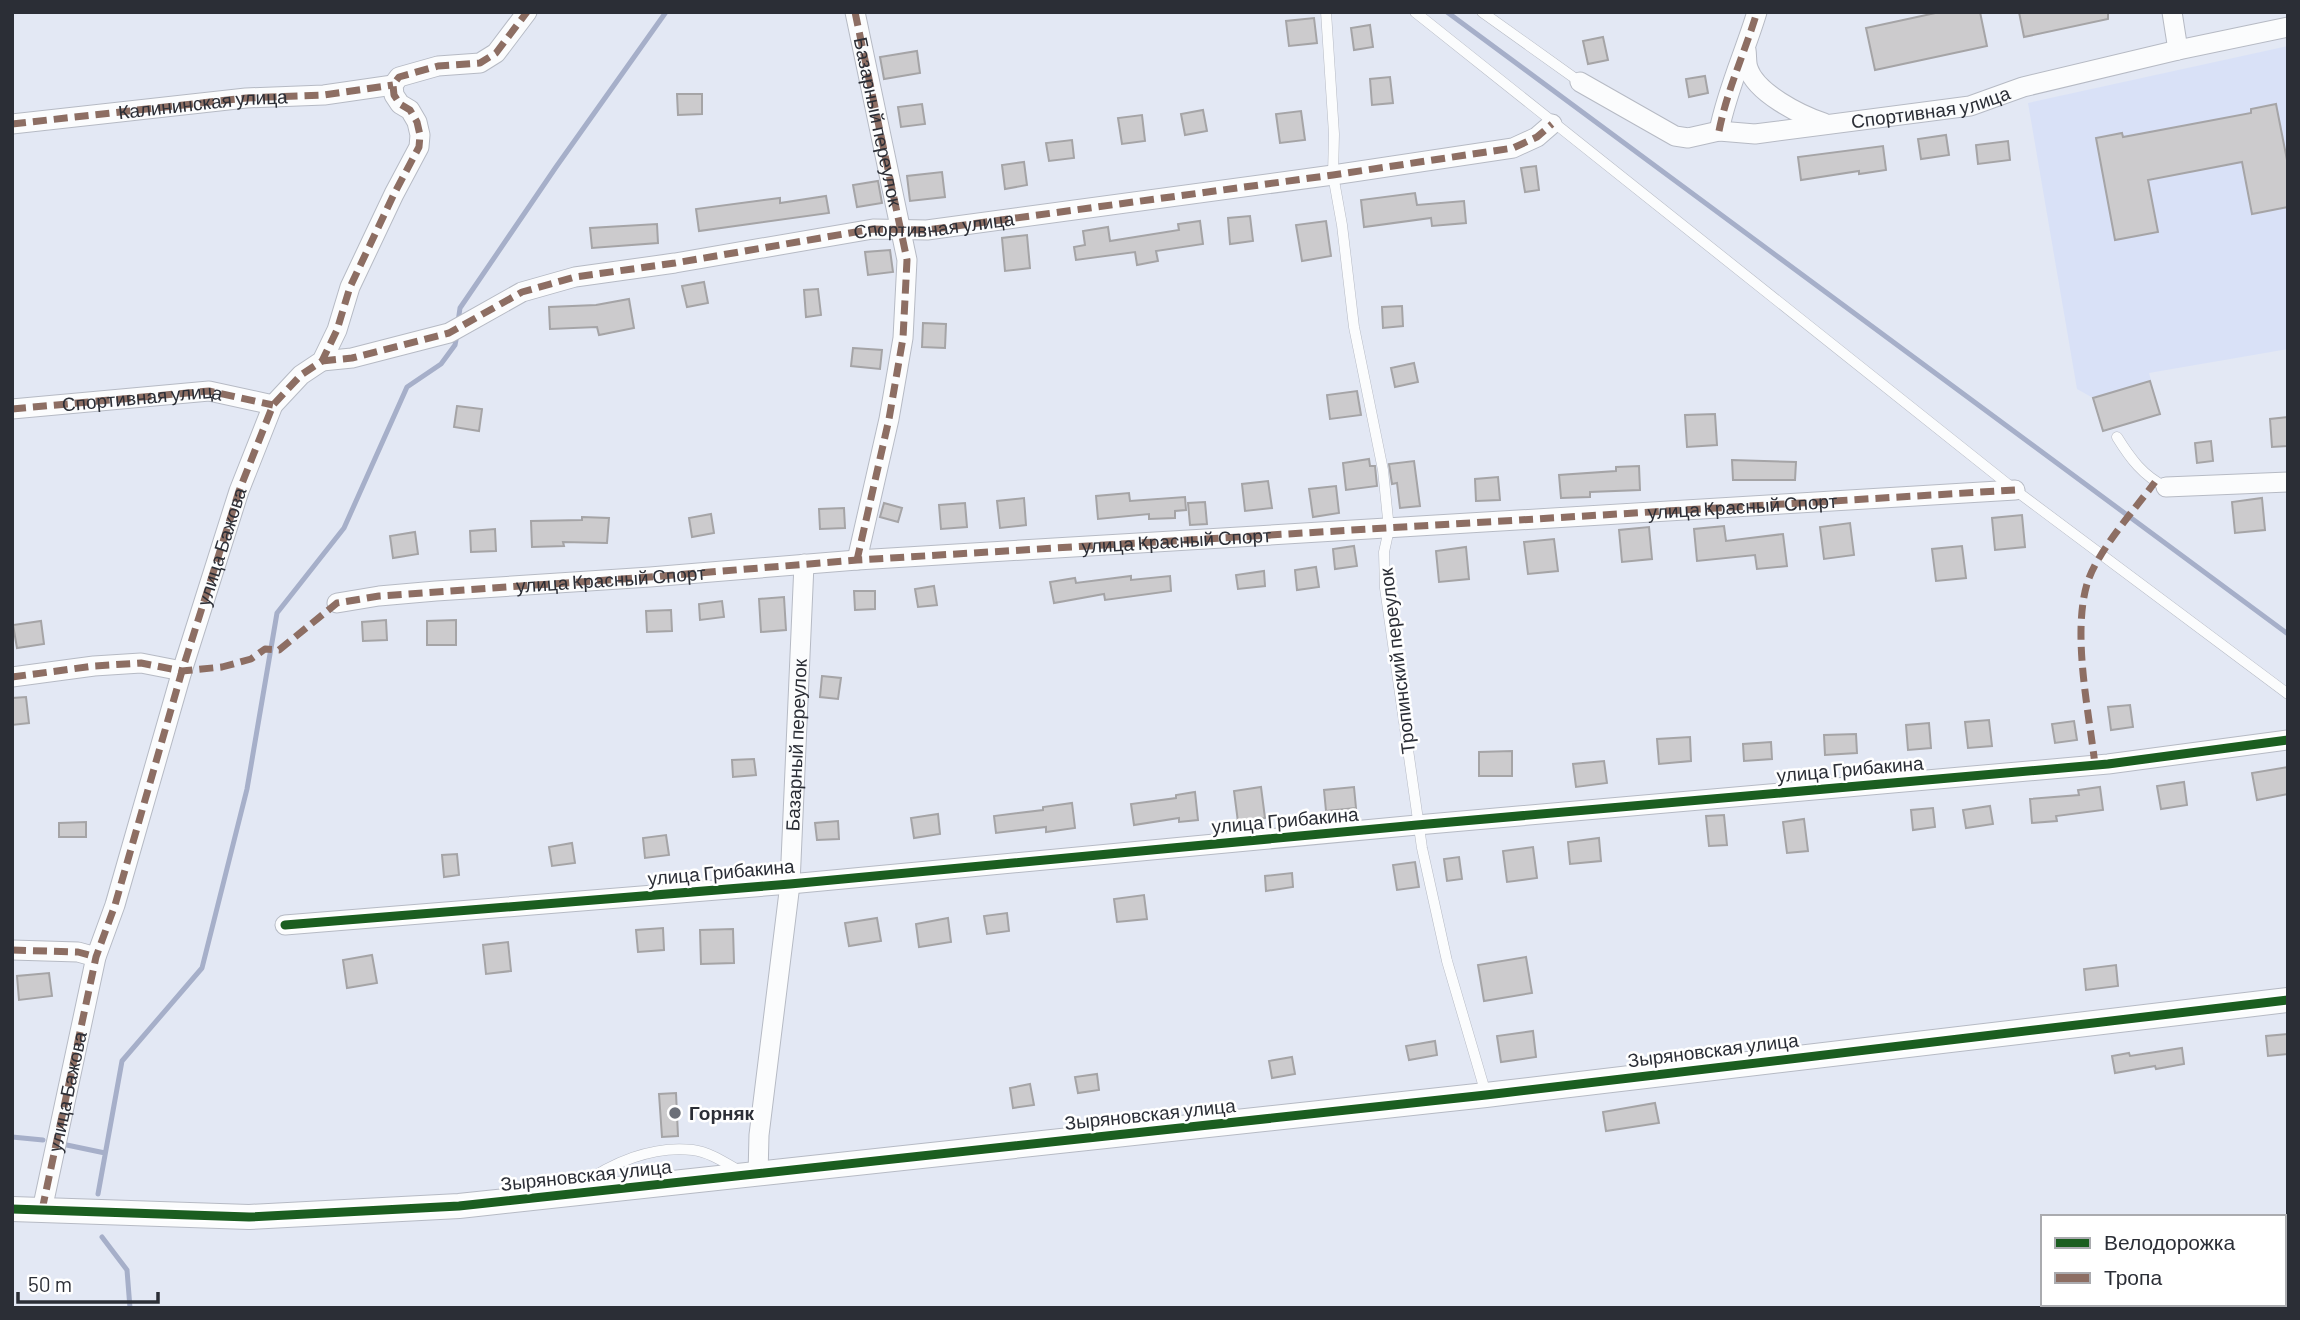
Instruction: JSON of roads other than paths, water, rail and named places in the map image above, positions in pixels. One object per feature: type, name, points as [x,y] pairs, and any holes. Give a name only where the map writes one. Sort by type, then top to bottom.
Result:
[{"type":"street","points":[[323,362],[337,330],[350,287],[419,147],[417,122],[410,110],[394,95],[393,85],[399,77],[438,66],[480,63],[496,53],[527,12]]},
{"type":"street","name":"Базарный переулок","points":[[855,12],[907,260],[903,338],[889,419],[858,560]]},
{"type":"street","points":[[1718,131],[1723,108],[1746,50],[1757,12]]},
{"type":"street","points":[[2172,12],[2178,50]]},
{"type":"street","name":"Спортивная улица","points":[[1580,82],[1675,135],[1688,138],[1718,131],[1755,134],[1970,106],[2023,87],[2288,27]]},
{"type":"street","points":[[1746,50],[1748,68],[1757,84],[1804,117],[1824,124]]},
{"type":"street","name":"Калининская улица","points":[[12,124],[246,98],[324,95],[393,85]]},
{"type":"street","name":"Спортивная улица","points":[[323,362],[352,358],[456,329],[522,292],[575,277],[873,229],[941,228],[1513,148],[1537,137],[1552,124]]},
{"type":"street","name":"улица Бажова","points":[[42,1210],[49,1166],[65,1106],[96,957],[115,905],[182,671],[239,491],[273,405],[302,374],[323,362]]},
{"type":"street","name":"Спортивная улица","points":[[12,409],[209,391],[273,405]]},
{"type":"street","points":[[2166,487],[2288,482]]},
{"type":"street","name":"улица Красный Спорт","points":[[337,604],[379,596],[436,591],[650,578],[858,560],[2015,490]]},
{"type":"street","name":"Базарный переулок","points":[[752,1175],[790,884],[804,564]]},
{"type":"street","points":[[12,677],[141,663],[182,671]]},
{"type":"street","name":"улица Грибакина","points":[[285,925],[790,884],[2108,764],[2288,740]]},
{"type":"street","points":[[12,950],[78,952],[96,957]]},
{"type":"street","name":"Зыряновская улица","points":[[12,1209],[249,1217],[459,1206],[1486,1095],[2288,1000]]},
{"type":"lane","name":"Тропинский переулок","points":[[1326,12],[1334,134],[1333,175],[1354,327],[1383,470],[1389,529],[1384,552],[1385,588],[1417,825],[1447,961],[1486,1095]]},
{"type":"lane","points":[[1415,12],[1552,124],[2015,490],[2288,694]]},
{"type":"lane","points":[[1482,12],[1580,82]]},
{"type":"lane","points":[[2117,437],[2134,463],[2155,482],[2166,487]]},
{"type":"lane","points":[[568,1195],[597,1173],[628,1159],[664,1151],[693,1150],[717,1157],[752,1175]]},
{"type":"waterway","points":[[458,322],[460,308],[666,12]]},
{"type":"waterway","points":[[1447,12],[2288,634]]},
{"type":"waterway","points":[[98,1194],[122,1061],[202,968],[247,789],[277,613],[344,528],[407,387],[441,364],[455,345],[457,335]]},
{"type":"waterway","points":[[12,1137],[43,1140]]},
{"type":"waterway","points":[[62,1144],[105,1153]]},
{"type":"waterway","points":[[102,1237],[127,1270],[130,1308]]},
{"type":"place","name":"Горняк","points":[[675,1113]]}]
